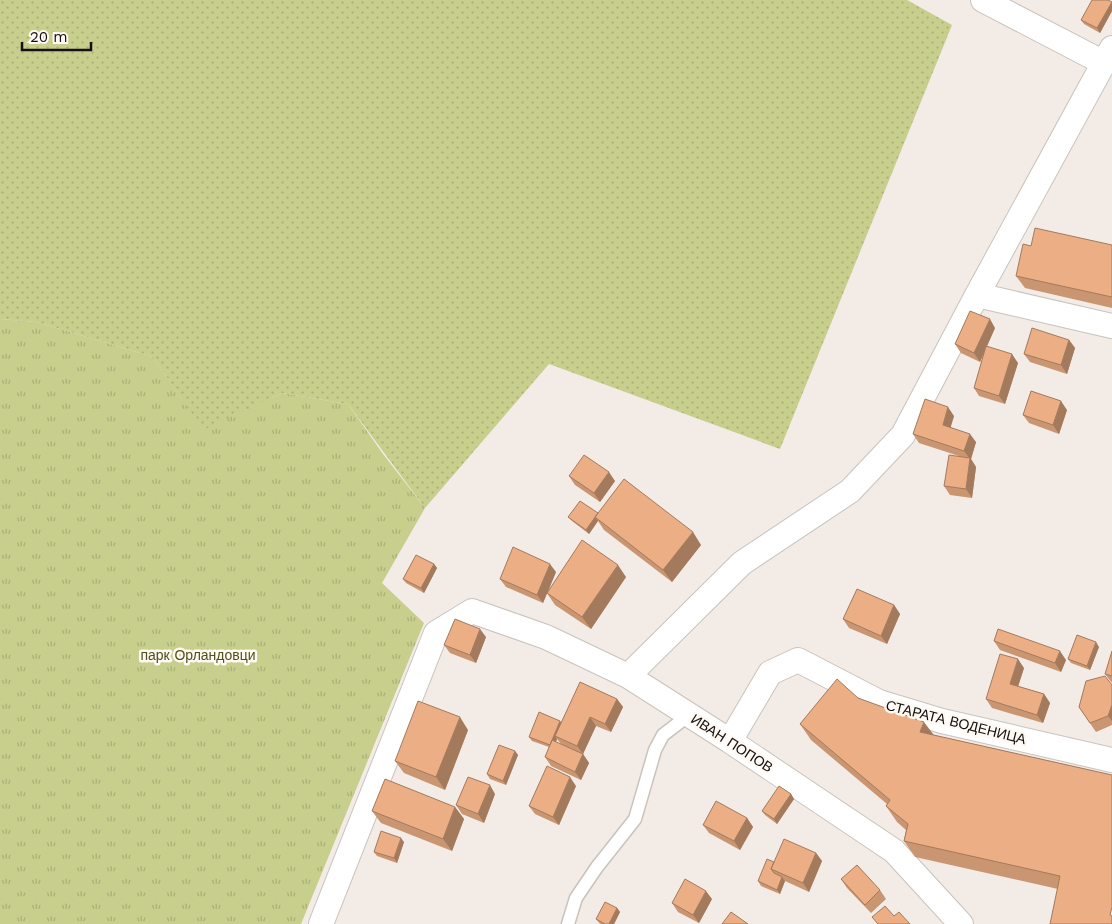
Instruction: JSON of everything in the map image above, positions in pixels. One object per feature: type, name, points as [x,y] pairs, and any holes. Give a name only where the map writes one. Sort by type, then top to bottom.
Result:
[{"type":"street","points":[[628,676],[742,563],[850,491],[904,435],[977,295],[1108,55],[983,0]]},
{"type":"street","points":[[977,295],[1112,326]]},
{"type":"street","name":"ИВАН ПОПОВ","points":[[321,924],[436,633],[472,611],[546,637],[628,676],[730,741],[894,851],[961,924]]},
{"type":"street","name":"СТАРАТА ВОДЕНИЦА","points":[[730,741],[770,673],[798,660],[880,702],[942,721],[1112,760]]},
{"type":"lane","points":[[568,924],[576,898],[597,867],[635,819],[655,750],[663,735],[689,715]]},
{"type":"green space","points":[[0,0],[907,0],[952,25],[780,449],[549,364],[425,508],[348,404],[282,393],[203,431],[153,357],[37,322],[0,319]]},
{"type":"green space","name":"парк Орландовци","points":[[0,319],[37,322],[153,357],[203,430],[282,393],[348,404],[383,454],[425,508],[382,583],[424,623],[301,924],[0,924]]},
{"type":"building","points":[[1092,0],[1108,0],[1112,2],[1097,28],[1081,20]]},
{"type":"building","points":[[1035,228],[1112,245],[1112,297],[1016,276],[1023,244],[1031,246]]},
{"type":"building","points":[[970,311],[990,319],[974,353],[955,344]]},
{"type":"building","points":[[1032,328],[1069,340],[1061,365],[1024,354]]},
{"type":"building","points":[[986,346],[1012,354],[999,396],[974,388]]},
{"type":"building","points":[[1031,391],[1061,401],[1053,425],[1023,415]]},
{"type":"building","points":[[925,399],[948,407],[943,425],[970,434],[964,451],[913,434]]},
{"type":"building","points":[[584,455],[609,472],[594,493],[569,476]]},
{"type":"building","points":[[949,455],[970,458],[966,489],[944,486]]},
{"type":"building","points":[[624,479],[693,532],[663,570],[595,517]]},
{"type":"building","points":[[580,501],[598,513],[586,530],[568,517]]},
{"type":"building","points":[[582,540],[618,565],[582,617],[547,593]]},
{"type":"building","points":[[513,547],[550,564],[537,595],[500,579]]},
{"type":"building","points":[[416,555],[434,564],[421,588],[403,579]]},
{"type":"building","points":[[857,589],[894,605],[881,636],[843,619]]},
{"type":"building","points":[[455,619],[480,629],[470,655],[444,645]]},
{"type":"building","points":[[998,629],[1060,651],[1055,663],[994,641]]},
{"type":"building","points":[[1077,635],[1096,642],[1087,666],[1068,659]]},
{"type":"building","points":[[1112,651],[1112,676],[1105,674]]},
{"type":"building","points":[[1000,654],[1018,659],[1010,684],[1044,694],[1037,715],[986,699]]},
{"type":"building","points":[[1105,676],[1112,685],[1112,705],[1108,716],[1090,723],[1079,707],[1086,681]]},
{"type":"building","points":[[837,679],[858,698],[924,722],[920,732],[1112,775],[1112,907],[1110,915],[1112,916],[1112,924],[1050,924],[1060,876],[904,841],[908,824],[886,806],[890,800],[800,724]]},
{"type":"building","points":[[580,682],[617,699],[605,724],[590,717],[577,746],[555,736]]},
{"type":"building","points":[[418,701],[460,717],[436,777],[395,761]]},
{"type":"building","points":[[539,712],[560,721],[550,745],[529,737]]},
{"type":"building","points":[[552,740],[583,754],[575,772],[545,757]]},
{"type":"building","points":[[499,745],[515,751],[503,781],[487,774]]},
{"type":"building","points":[[547,766],[570,777],[553,817],[529,806]]},
{"type":"building","points":[[468,777],[490,785],[478,814],[456,805]]},
{"type":"building","points":[[385,779],[455,807],[443,839],[372,811]]},
{"type":"building","points":[[779,786],[791,794],[774,819],[762,811]]},
{"type":"building","points":[[716,801],[747,818],[734,841],[703,825]]},
{"type":"building","points":[[381,831],[401,838],[394,858],[374,852]]},
{"type":"building","points":[[784,839],[816,853],[803,883],[771,869]]},
{"type":"building","points":[[767,859],[774,862],[771,869],[774,873],[782,877],[777,890],[758,881]]},
{"type":"building","points":[[857,865],[880,890],[865,905],[841,879]]},
{"type":"building","points":[[685,879],[706,891],[693,915],[672,903]]},
{"type":"building","points":[[605,902],[617,908],[609,924],[596,919]]},
{"type":"building","points":[[885,906],[894,916],[899,912],[910,924],[878,924],[872,917]]},
{"type":"building","points":[[731,912],[748,924],[722,924]]}]
